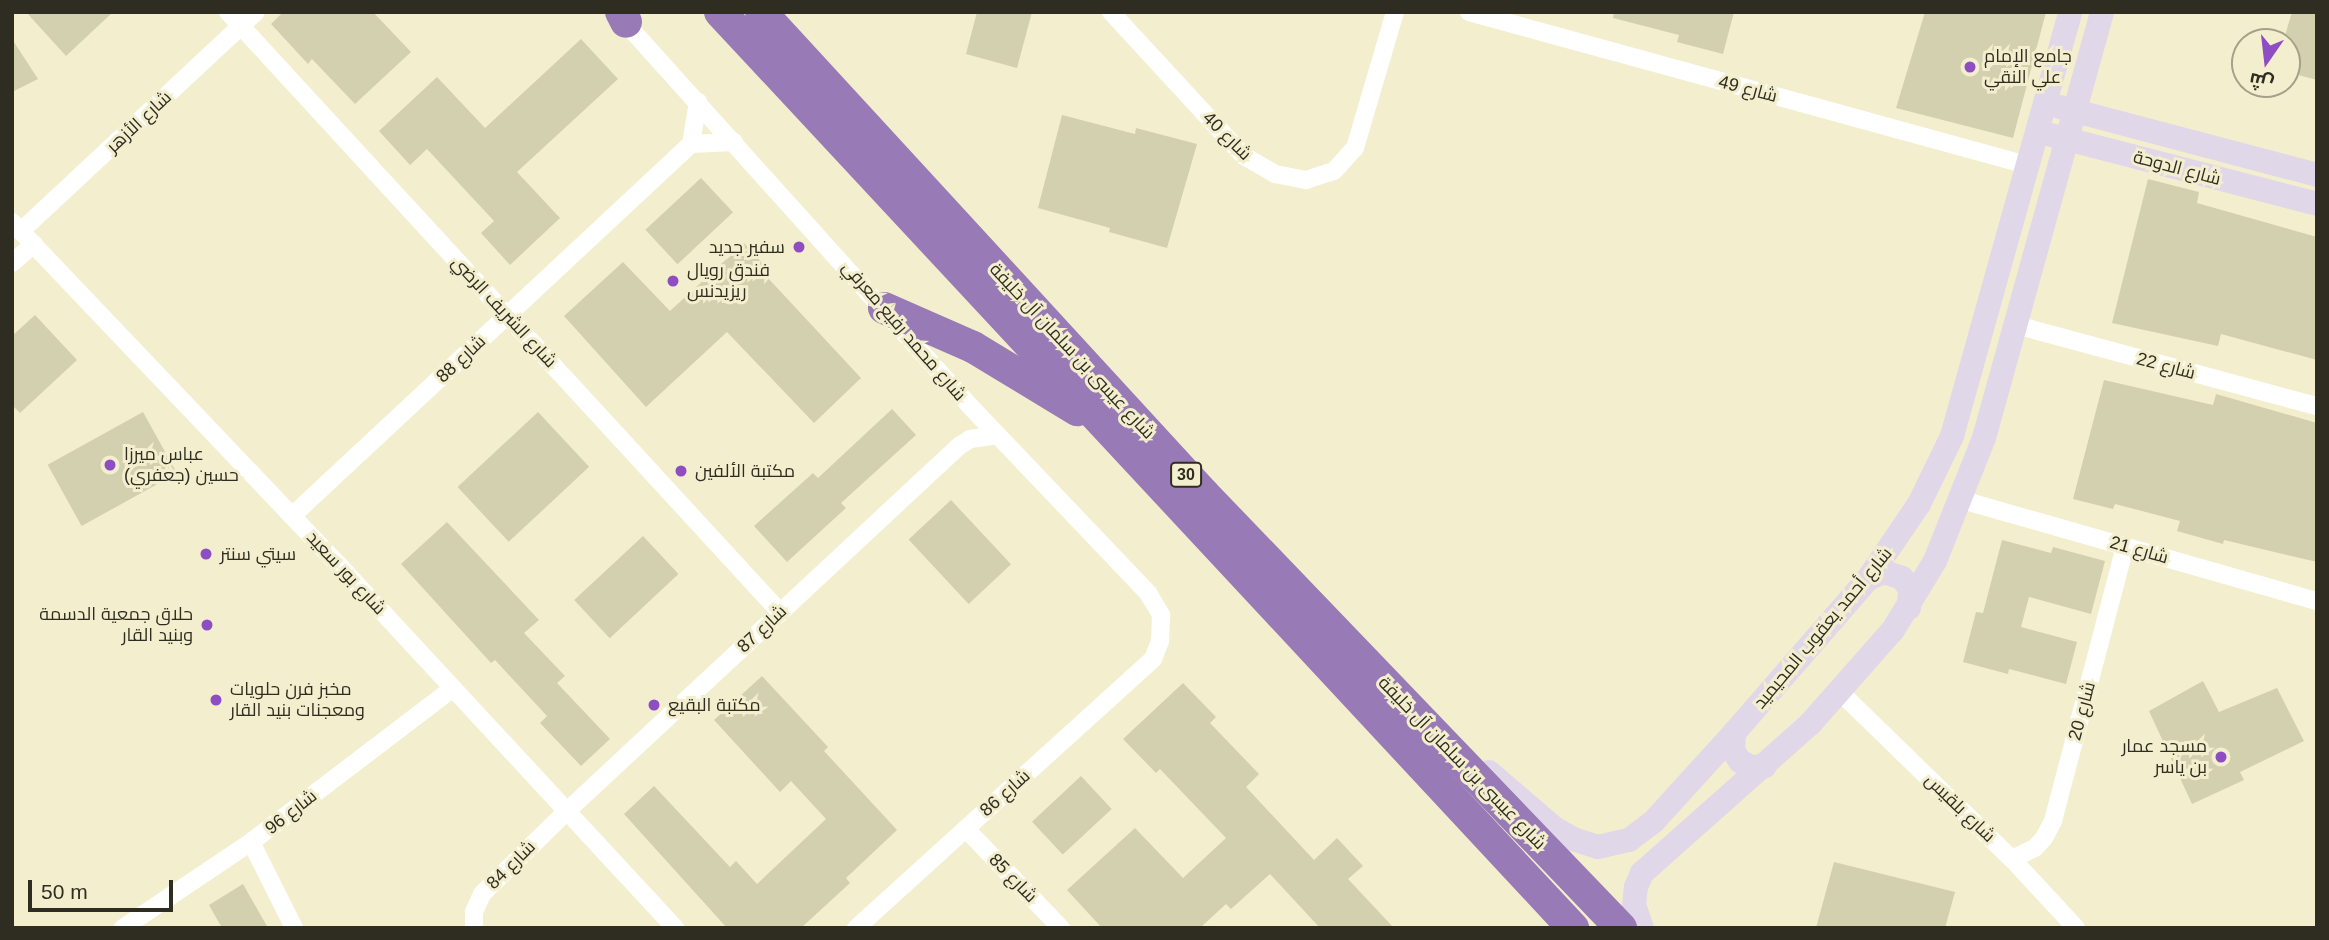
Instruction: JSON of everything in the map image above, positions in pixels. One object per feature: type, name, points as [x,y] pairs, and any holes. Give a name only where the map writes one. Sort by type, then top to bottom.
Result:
[{"type":"highway","name":"شارع عيسى بن سلمان آل خليفة","points":[[720,12],[1573,928]]},
{"type":"highway","name":"شارع عيسى بن سلمان آل خليفة","points":[[761,12],[1204,494],[1621,928]]},
{"type":"highway","points":[[884,308],[973,347],[1109,430]]},
{"type":"street","name":"شارع الشريف الرضي","points":[[229,12],[780,612]]},
{"type":"street","name":"شارع الأزهر","points":[[17,227],[257,12]]},
{"type":"street","name":"شارع 40","points":[[1111,12],[1244,156],[1275,174],[1306,180],[1334,172],[1355,148],[1395,12]]},
{"type":"street","name":"شارع 49","points":[[1469,12],[2027,166]]},
{"type":"street","name":"شارع أحمد يعقوب المحيميد","points":[[1387,686],[1554,828],[1573,839],[1598,847],[1621,843],[1646,828],[1734,733],[1868,579],[1919,504],[1952,436],[2070,12]]},
{"type":"street","points":[[1642,928],[1634,896],[1642,873],[1765,766],[1839,691],[1881,646],[1909,608],[1935,561],[1962,500],[1984,439],[2102,12]]},
{"type":"street","name":"شارع محمد رفيع معرفي","points":[[621,16],[969,405],[1155,601],[1162,628],[1153,659]]},
{"type":"street","points":[[698,102],[691,145],[734,142]]},
{"type":"street","name":"شارع الدوحة","points":[[2045,103],[2317,175]]},
{"type":"street","name":"شارع الدوحة","points":[[2037,131],[2317,204]]},
{"type":"street","name":"شارع 88","points":[[292,516],[691,145]]},
{"type":"street","name":"شارع بور سعيد","points":[[17,227],[292,516],[675,928]]},
{"type":"street","points":[[12,262],[34,244]]},
{"type":"street","name":"شارع 22","points":[[2016,325],[2317,406]]},
{"type":"street","points":[[959,446],[965,433],[969,405]]},
{"type":"street","name":"شارع 87","points":[[566,812],[959,446],[983,435],[997,435]]},
{"type":"street","name":"شارع 21","points":[[1962,500],[2317,601]]},
{"type":"street","name":"شارع 20","points":[[2012,859],[2040,843],[2053,821],[2125,546]]},
{"type":"street","points":[[1868,579],[1880,572],[1898,575],[1910,589],[1909,608]]},
{"type":"street","name":"شارع 86","points":[[856,928],[1153,659]]},
{"type":"street","name":"شارع 96","points":[[123,928],[251,842],[453,688]]},
{"type":"street","name":"شارع بلقيس","points":[[1839,691],[2012,859],[2076,928]]},
{"type":"street","points":[[1734,733],[1733,750],[1740,761],[1751,767],[1765,766]]},
{"type":"street","name":"شارع 84","points":[[474,928],[474,912],[482,894],[566,812]]},
{"type":"street","name":"شارع 85","points":[[965,829],[1061,928]]},
{"type":"street","points":[[251,842],[294,928]]},
{"type":"building","points":[[26,12],[113,12],[66,56]]},
{"type":"building","points":[[283,12],[373,12],[411,52],[355,104],[312,59],[308,64],[271,24]]},
{"type":"building","points":[[977,12],[1032,12],[1017,68],[966,54]]},
{"type":"building","points":[[1614,12],[1734,12],[1723,54],[1677,42],[1679,35],[1613,18]]},
{"type":"building","name":"جامع الإمام علي النقي","points":[[1925,12],[2046,12],[2013,138],[1896,108]]},
{"type":"building","points":[[2292,12],[2317,12],[2317,80],[2301,76],[2301,28],[2287,28]]},
{"type":"building","points":[[12,39],[38,79],[12,92]]},
{"type":"building","points":[[581,39],[618,79],[517,172],[560,218],[510,265],[481,233],[494,221],[427,149],[410,165],[379,131],[437,77],[485,128]]},
{"type":"building","points":[[1062,115],[1135,134],[1136,128],[1197,144],[1167,248],[1109,232],[1110,228],[1038,208]]},
{"type":"building","points":[[701,178],[733,212],[677,264],[645,230]]},
{"type":"building","points":[[2148,179],[2199,192],[2197,203],[2317,237],[2317,360],[2221,334],[2218,346],[2112,323]]},
{"type":"building","points":[[744,243],[771,273],[767,277],[861,378],[814,423],[727,332],[646,407],[564,316],[623,262],[670,311]]},
{"type":"building","points":[[35,315],[77,360],[20,413],[12,405],[12,336]]},
{"type":"building","points":[[2104,380],[2213,405],[2216,394],[2317,423],[2317,562],[2224,540],[2223,544],[2177,531],[2180,521],[2115,504],[2113,509],[2073,499]]},
{"type":"building","points":[[892,409],[916,435],[841,503],[846,508],[787,562],[754,526],[813,473],[818,478]]},
{"type":"building","name":"عباس ميرزا حسين (جعفري)","points":[[143,412],[177,473],[82,526],[48,465]]},
{"type":"building","points":[[538,412],[589,467],[509,542],[458,487]]},
{"type":"building","points":[[951,500],[1011,564],[969,604],[909,540]]},
{"type":"building","points":[[447,522],[539,620],[524,633],[565,676],[557,683],[610,739],[581,766],[540,723],[547,716],[495,660],[491,663],[401,564]]},
{"type":"building","points":[[643,536],[678,574],[610,638],[574,600]]},
{"type":"building","points":[[2002,540],[2051,553],[2053,547],[2105,561],[2091,614],[2029,597],[2021,627],[2077,642],[2066,684],[2009,669],[2008,674],[1963,662],[1976,612],[1983,613]]},
{"type":"building","points":[[762,676],[828,747],[824,751],[897,830],[846,878],[850,883],[801,928],[727,928],[624,814],[654,786],[730,867],[736,861],[757,884],[826,819],[791,781],[780,792],[714,720]]},
{"type":"building","name":"مسجد عمار بن ياسر","points":[[2203,681],[2219,712],[2277,688],[2304,741],[2240,772],[2244,780],[2192,804],[2149,711]]},
{"type":"building","points":[[1183,683],[1216,717],[1210,723],[1259,774],[1246,787],[1314,860],[1337,838],[1363,866],[1348,879],[1394,928],[1320,928],[1270,874],[1231,909],[1226,904],[1200,928],[1102,928],[1067,890],[1135,828],[1183,878],[1226,838],[1160,769],[1156,773],[1123,739]]},
{"type":"building","points":[[1081,776],[1112,809],[1063,855],[1032,822]]},
{"type":"building","points":[[1834,862],[1955,892],[1945,928],[1816,928]]},
{"type":"building","points":[[243,884],[268,928],[222,928],[209,905]]},
{"type":"place","name":"جامع الإمام علي النقي","points":[[1970,67]]},
{"type":"place","name":"سفير جديد","points":[[799,247]]},
{"type":"place","name":"فندق رويال ريزيدنس","points":[[673,281]]},
{"type":"place","name":"عباس ميرزا حسين (جعفري)","points":[[110,465]]},
{"type":"place","name":"مكتبة الألفين","points":[[681,471]]},
{"type":"place","name":"سيتي سنتر","points":[[206,554]]},
{"type":"place","name":"حلاق جمعية الدسمة وبنيد القار","points":[[207,625]]},
{"type":"place","name":"مخبز فرن حلويات ومعجنات بنيد القار","points":[[216,700]]},
{"type":"place","name":"مكتبة البقيع","points":[[654,705]]},
{"type":"place","name":"مسجد عمار بن ياسر","points":[[2221,757]]}]
